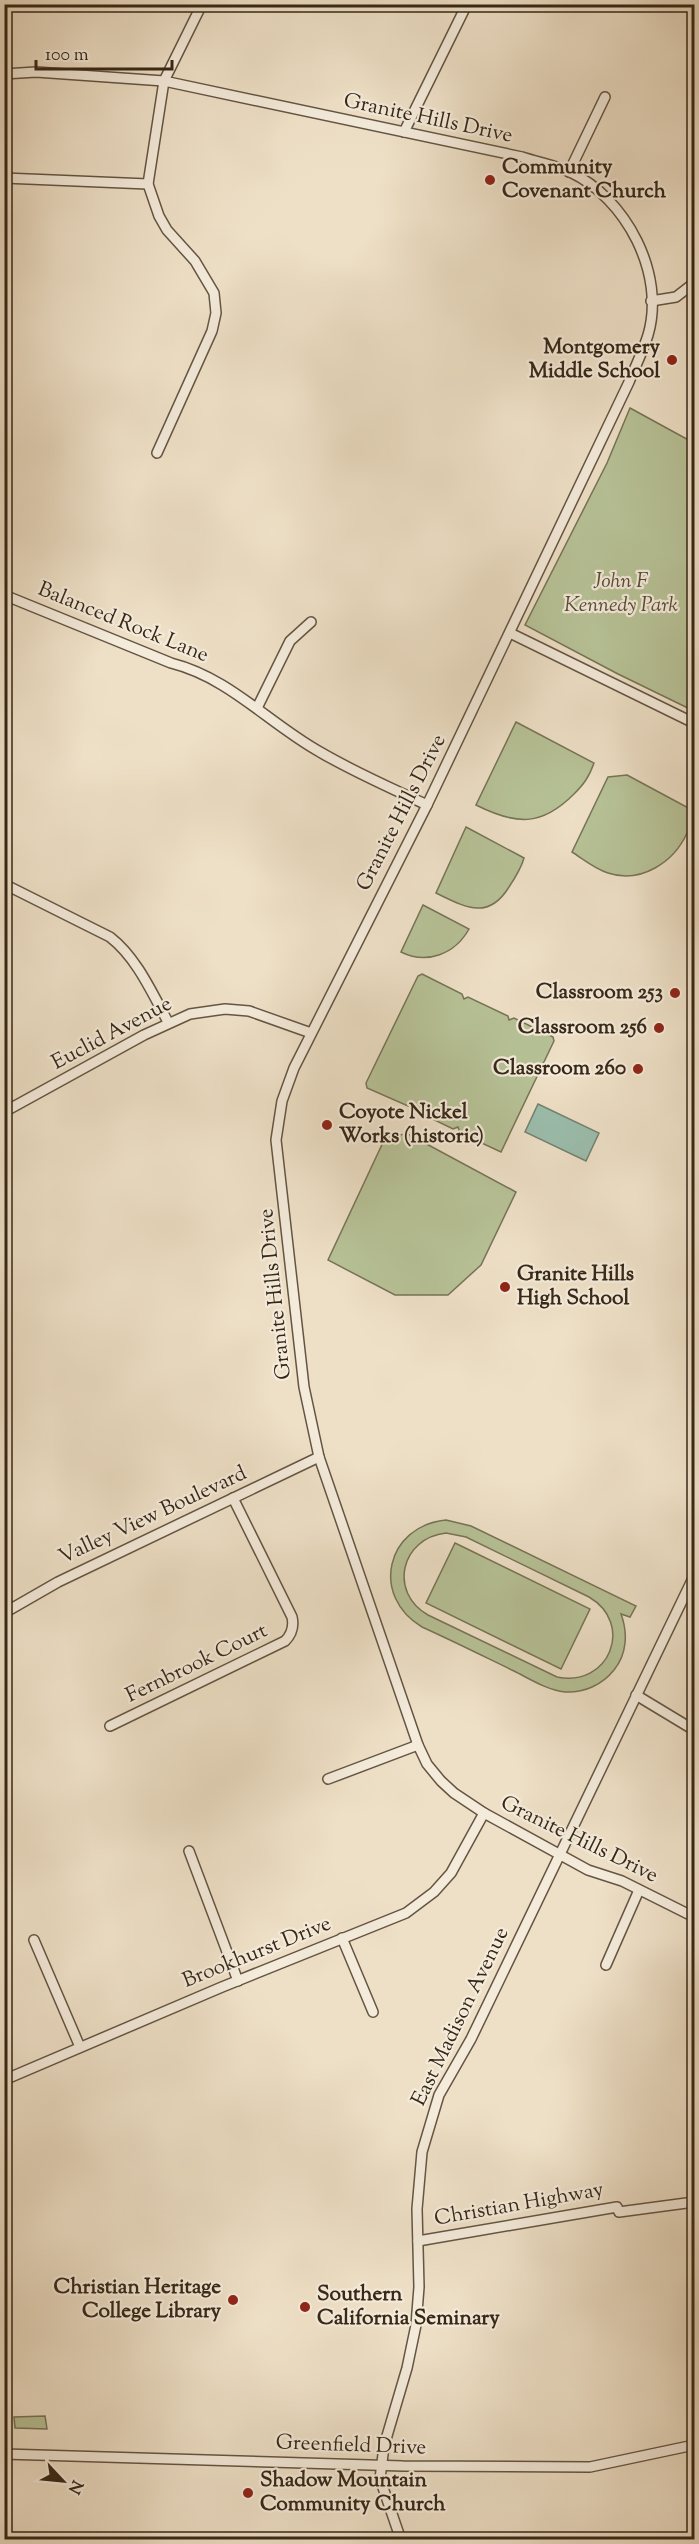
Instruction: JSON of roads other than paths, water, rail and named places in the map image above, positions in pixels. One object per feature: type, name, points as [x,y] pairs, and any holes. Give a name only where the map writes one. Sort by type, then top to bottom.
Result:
[{"type":"street","points":[[157,453],[208,341],[216,313],[214,293],[195,261],[167,230],[159,216],[148,184],[164,81],[202,4]]},
{"type":"street","points":[[404,132],[467,4]]},
{"type":"street","name":"Granite Hills Drive","points":[[4,74],[36,72],[164,81],[522,157],[569,171],[602,194],[628,225],[645,261],[651,301],[648,335],[622,400],[427,805],[311,1033],[285,1090],[276,1140],[304,1387],[319,1457],[418,1745],[427,1764],[454,1793],[484,1813],[588,1870],[639,1890],[694,1917]]},
{"type":"street","points":[[569,171],[605,97]]},
{"type":"street","points":[[4,178],[148,184]]},
{"type":"street","points":[[651,301],[676,297],[694,283]]},
{"type":"street","name":"Balanced Rock Lane","points":[[4,595],[171,663],[191,668],[228,687],[318,751],[427,805]]},
{"type":"street","points":[[257,708],[290,641],[311,622]]},
{"type":"street","points":[[510,633],[694,723]]},
{"type":"street","points":[[4,884],[110,937],[122,946],[168,1022]]},
{"type":"street","name":"Euclid Avenue","points":[[4,1112],[168,1022],[202,1012],[237,1010],[264,1015],[311,1033]]},
{"type":"street","name":"Valley View Boulevard","points":[[4,1612],[58,1582],[319,1457]]},
{"type":"street","name":"Fernbrook Court","points":[[110,1726],[285,1641],[290,1635],[293,1626],[292,1617],[232,1498]]},
{"type":"street","name":"East Madison Avenue","points":[[401,2540],[380,2479],[384,2446],[412,2346],[418,2296],[417,2201],[423,2144],[439,2095],[471,2039],[694,1576]]},
{"type":"street","points":[[636,1695],[694,1730]]},
{"type":"street","points":[[328,1779],[418,1745]]},
{"type":"street","name":"Brookhurst Drive","points":[[4,2080],[406,1913],[425,1900],[451,1873],[484,1813]]},
{"type":"street","points":[[189,1851],[238,1981]]},
{"type":"street","points":[[606,1965],[639,1890]]},
{"type":"street","points":[[342,1938],[373,2012]]},
{"type":"street","points":[[34,1940],[80,2047]]},
{"type":"street","name":"Christian Highway","points":[[418,2241],[617,2207],[619,2212],[694,2202]]},
{"type":"street","name":"Greenfield Drive","points":[[4,2454],[381,2465],[590,2467],[694,2445]]},
{"type":"place","name":"Community Covenant Church","points":[[490,180]]},
{"type":"place","name":"Montgomery Middle School","points":[[672,360]]},
{"type":"place","name":"Classroom 253","points":[[675,993]]},
{"type":"place","name":"Classroom 256","points":[[659,1028]]},
{"type":"place","name":"Classroom 260","points":[[638,1069]]},
{"type":"place","name":"Coyote Nickel Works (historic)","points":[[327,1125]]},
{"type":"place","name":"Granite Hills High School","points":[[505,1287]]},
{"type":"place","name":"Christian Heritage College Library","points":[[233,2300]]},
{"type":"place","name":"Southern California Seminary","points":[[305,2307]]},
{"type":"place","name":"Shadow Mountain Community Church","points":[[248,2493]]},
{"type":"park label","name":"John F Kennedy Park","points":[[621,594]]}]
